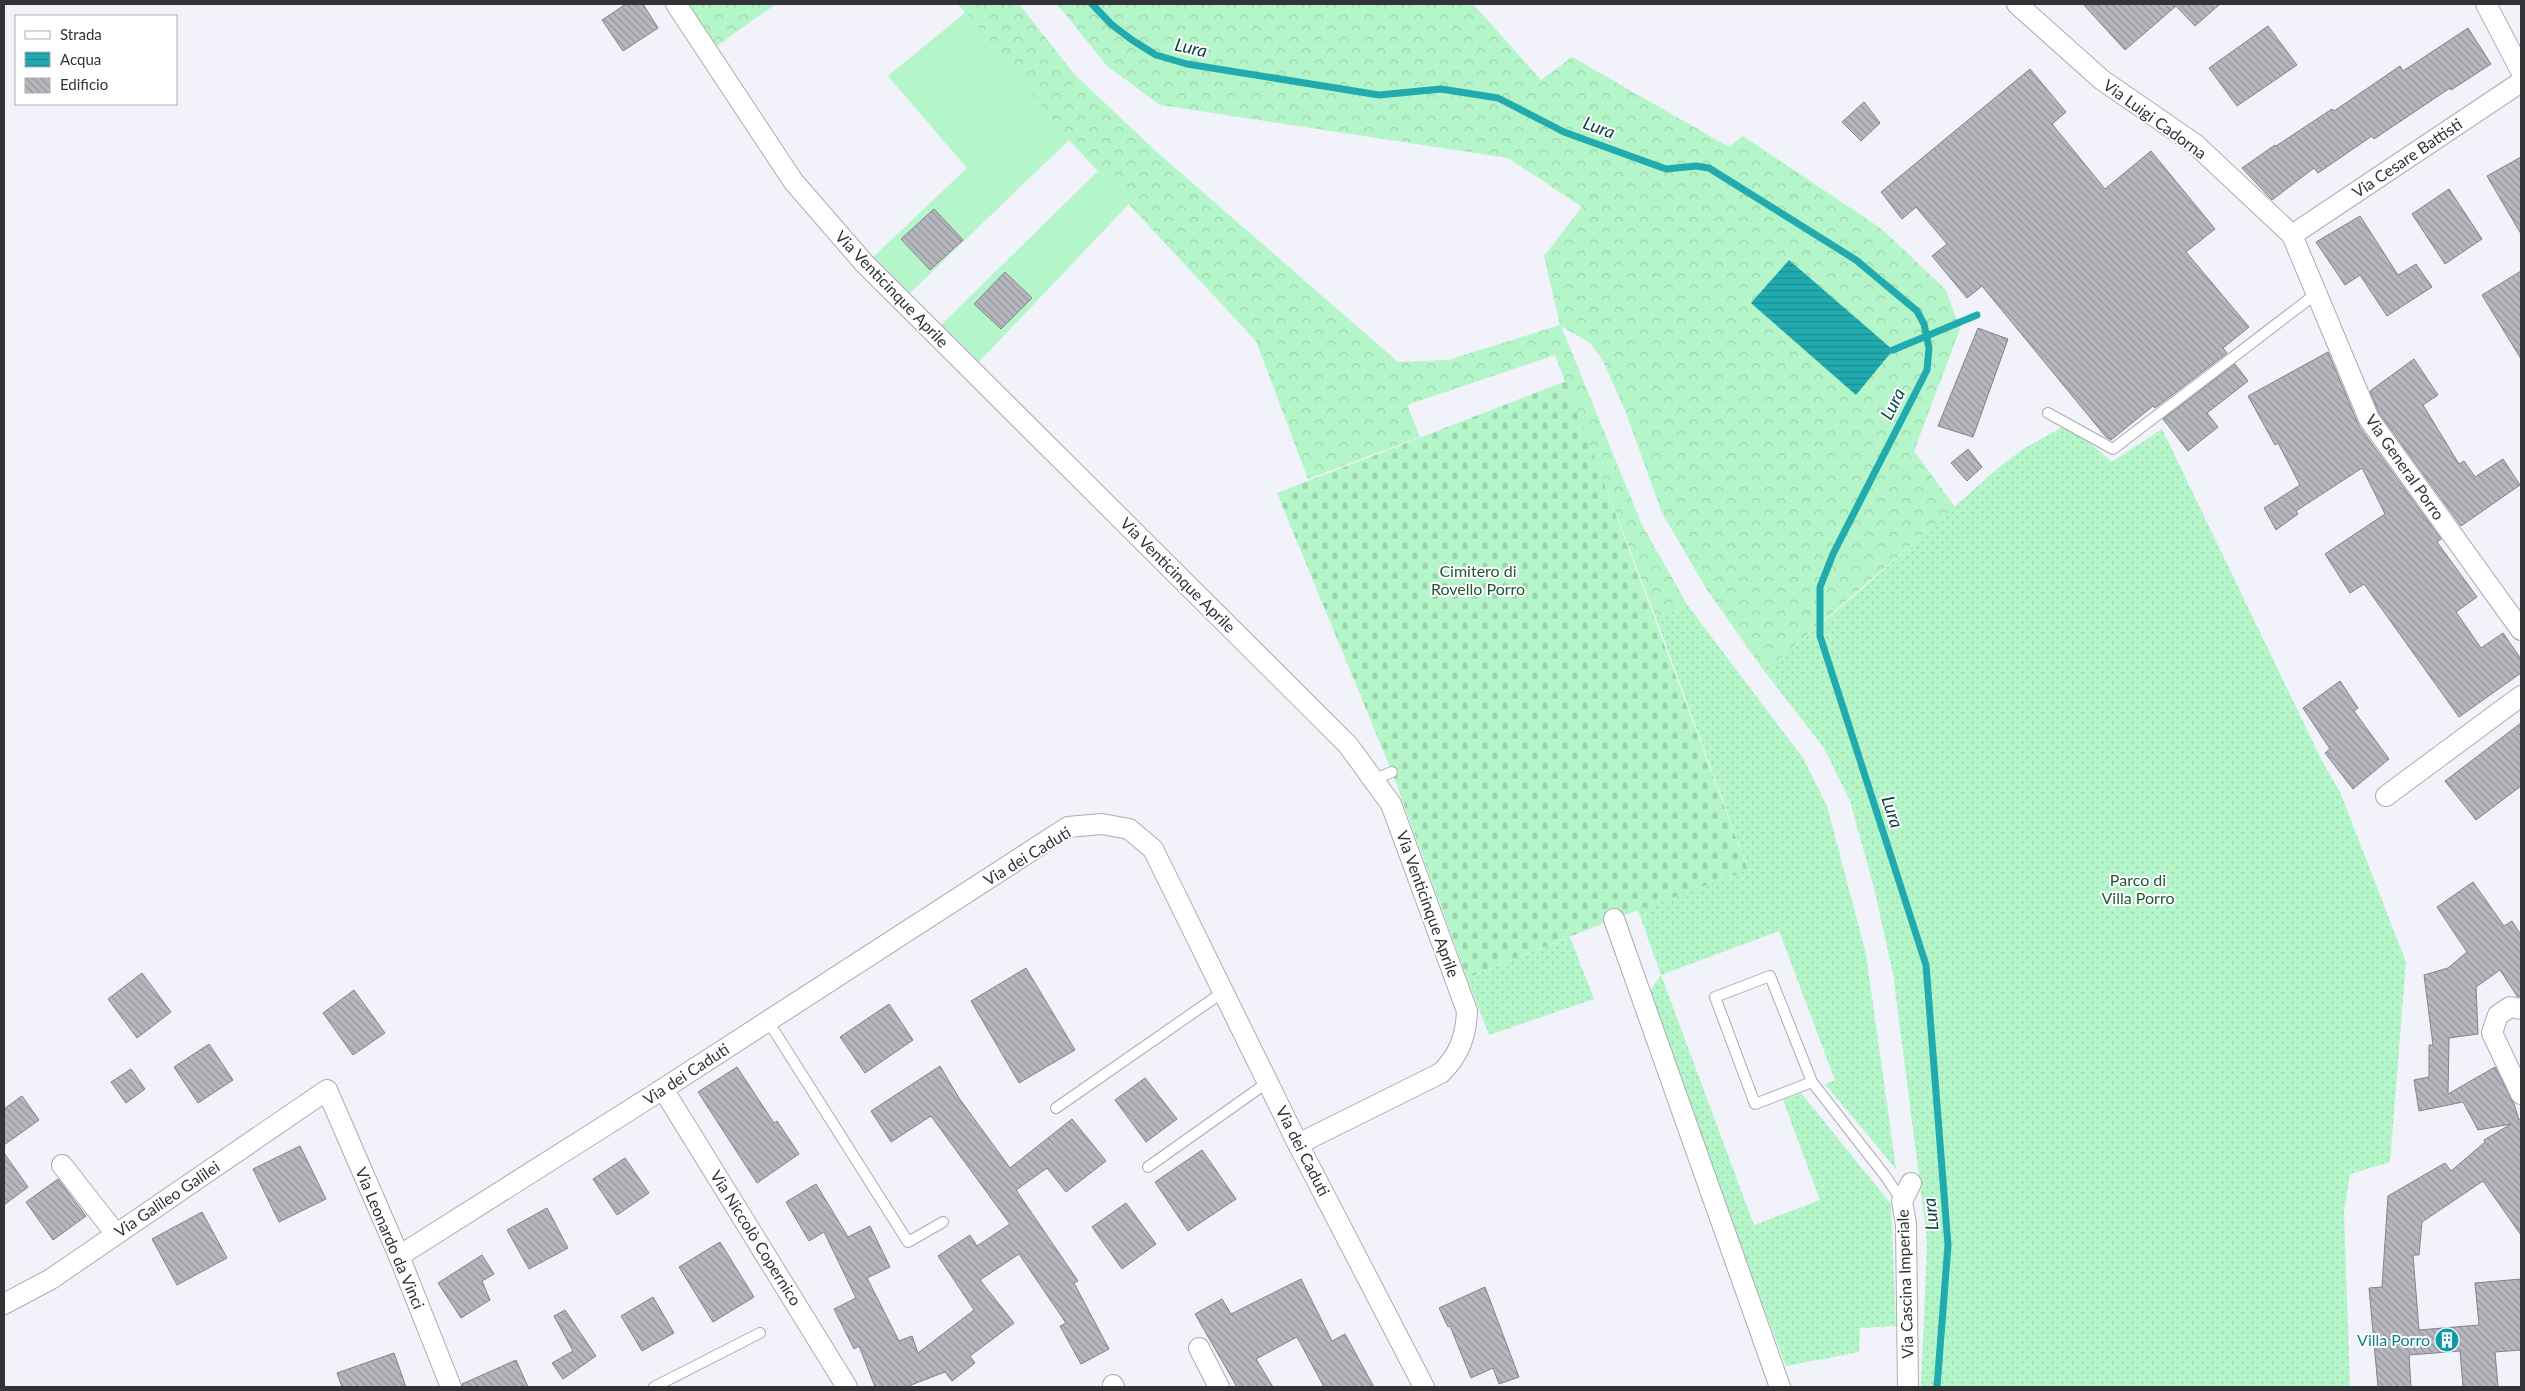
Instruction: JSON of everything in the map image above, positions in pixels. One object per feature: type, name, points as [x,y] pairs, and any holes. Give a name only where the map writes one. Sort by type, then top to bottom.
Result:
[{"type":"street","name":"Via Venticinque Aprile","points":[[676,4],[793,181],[864,263],[1348,745],[1391,804],[1467,1011],[1462,1044],[1453,1061],[1441,1073],[1298,1144]]},
{"type":"street","name":"Via Luigi Cadorna","points":[[2017,4],[2102,80],[2195,144],[2292,235]]},
{"type":"street","points":[[2486,4],[2521,70]]},
{"type":"street","name":"Via Cesare Battisti","points":[[2292,235],[2521,82]]},
{"type":"street","name":"Via General Porro","points":[[2292,235],[2369,419],[2521,630]]},
{"type":"street","points":[[2386,796],[2521,696]]},
{"type":"street","name":"Via dei Caduti","points":[[398,1256],[663,1090],[1068,827],[1102,824],[1129,829],[1153,849],[1298,1144],[1424,1387]]},
{"type":"street","points":[[1614,919],[1780,1387]]},
{"type":"street","points":[[2521,1009],[2510,1007],[2498,1015],[2492,1033],[2521,1094]]},
{"type":"street","name":"Via Leonardo da Vinci","points":[[326,1090],[398,1256],[451,1387]]},
{"type":"street","name":"Via Galileo Galilei","points":[[4,1304],[51,1279],[326,1090]]},
{"type":"street","name":"Via Niccolò Copernico","points":[[663,1090],[847,1387]]},
{"type":"street","points":[[62,1165],[116,1234]]},
{"type":"street","name":"Via Cascina Imperiale","points":[[1908,1387],[1906,1224],[1902,1201],[1911,1183]]},
{"type":"street","points":[[1199,1348],[1219,1387]]},
{"type":"lane","points":[[2048,413],[2113,449],[2317,293]]},
{"type":"lane","points":[[1372,780],[1392,772]]},
{"type":"lane","points":[[1812,1082],[1755,1104],[1714,997],[1770,976],[1812,1082],[1886,1177],[1902,1201]]},
{"type":"lane","points":[[1056,1108],[1223,992]]},
{"type":"lane","points":[[768,1021],[908,1242],[943,1222]]},
{"type":"lane","points":[[1148,1168],[1268,1082]]},
{"type":"lane","points":[[654,1387],[760,1333]]},
{"type":"green space","points":[[687,4],[776,4],[711,50]]},
{"type":"green space","points":[[958,4],[1019,4],[1075,75],[1159,154],[1398,362],[1448,360],[1560,325],[1544,256],[1582,207],[1508,158],[1160,105],[1107,66],[1057,4],[1473,4],[1541,80],[1572,57],[1729,147],[1743,136],[1879,227],[1946,290],[1960,329],[1914,451],[1955,507],[1778,660],[1762,668],[1707,590],[1662,513],[1625,410],[1602,359],[1590,343],[1561,326],[1642,525],[1688,606],[1656,618],[1555,355],[1407,405],[1420,437],[1308,479],[1256,341],[1069,140]]},
{"type":"green space","points":[[966,12],[1069,140],[907,296],[871,259],[967,168],[888,76]]},
{"type":"green space","points":[[1098,171],[1129,204],[976,365],[939,327]]},
{"type":"green space","name":"Cimitero di Rovello Porro","points":[[1566,381],[1748,870],[1614,919],[1467,978],[1392,772],[1277,493]]},
{"type":"green space","name":"Parco di Villa Porro","points":[[2068,424],[2112,462],[2162,429],[2322,761],[2340,792],[2406,962],[2390,1162],[2350,1174],[2344,1212],[2350,1387],[1921,1387],[1927,1244],[1925,1222],[1893,974],[1874,888],[1850,801],[1824,748],[1762,668],[1778,660],[1861,590],[1997,469],[2023,449]]},
{"type":"green space","points":[[1688,606],[1803,758],[1827,806],[1866,954],[1896,1169],[1825,1084],[1835,1080],[1779,931],[1661,975],[1638,910],[1748,869],[1656,618]]},
{"type":"green space","points":[[1570,937],[1594,999],[1489,1035],[1467,978]]},
{"type":"green space","points":[[1661,975],[1754,1225],[1820,1200],[1783,1100],[1801,1093],[1891,1204],[1896,1326],[1860,1328],[1859,1352],[1786,1366],[1647,1002],[1652,988]]},
{"type":"water","points":[[1789,260],[1893,350],[1856,395],[1751,303]]},
{"type":"building","points":[[626,4],[643,4],[658,28],[623,51],[602,20]]},
{"type":"building","points":[[2083,4],[2220,4],[2195,26],[2176,6],[2125,50]]},
{"type":"building","points":[[2268,26],[2297,65],[2237,106],[2209,68]]},
{"type":"building","points":[[2468,28],[2491,64],[2451,90],[2450,88],[2374,139],[2372,136],[2318,173],[2314,168],[2272,200],[2242,168],[2332,109],[2334,111],[2400,66],[2403,71]]},
{"type":"building","points":[[2030,69],[2066,112],[2052,124],[2105,189],[2151,151],[2215,229],[2186,252],[2249,327],[2223,348],[2227,353],[2155,408],[2153,406],[2111,440],[2106,437],[1982,286],[1967,298],[1932,256],[1947,244],[1916,207],[1902,219],[1881,192]]},
{"type":"building","points":[[1864,102],[1880,123],[1861,141],[1842,122]]},
{"type":"building","points":[[2521,157],[2521,234],[2487,176]]},
{"type":"building","points":[[2449,189],[2482,239],[2445,264],[2412,214]]},
{"type":"building","points":[[934,209],[963,240],[930,270],[901,239]]},
{"type":"building","points":[[2360,216],[2398,275],[2416,264],[2432,287],[2387,316],[2360,275],[2345,285],[2316,242]]},
{"type":"building","points":[[2521,271],[2521,359],[2482,295]]},
{"type":"building","points":[[1005,272],[1032,298],[1001,329],[974,304]]},
{"type":"building","points":[[1978,328],[2008,339],[1973,437],[1938,426]]},
{"type":"building","points":[[2328,352],[2359,426],[2441,539],[2437,542],[2477,597],[2456,612],[2481,648],[2503,633],[2521,659],[2521,673],[2459,717],[2364,584],[2350,593],[2325,554],[2385,514],[2362,468],[2296,511],[2298,514],[2276,530],[2264,508],[2300,485],[2278,443],[2275,445],[2248,396]]},
{"type":"building","points":[[2414,359],[2438,395],[2423,405],[2459,464],[2464,461],[2475,477],[2503,459],[2520,485],[2461,526],[2379,413],[2370,391]]},
{"type":"building","points":[[2235,364],[2248,381],[2207,413],[2218,427],[2188,451],[2163,419]]},
{"type":"building","points":[[1968,449],[1982,467],[1967,481],[1951,463]]},
{"type":"building","points":[[2340,681],[2358,708],[2354,711],[2389,759],[2353,789],[2325,753],[2330,749],[2303,708]]},
{"type":"building","points":[[2521,723],[2521,786],[2476,820],[2445,781]]},
{"type":"building","points":[[2473,882],[2504,926],[2512,921],[2521,935],[2521,997],[2517,996],[2500,970],[2476,987],[2478,1034],[2449,1038],[2448,1094],[2495,1067],[2514,1104],[2519,1120],[2521,1118],[2521,1235],[2483,1181],[2422,1222],[2419,1255],[2413,1255],[2419,1330],[2479,1325],[2475,1283],[2521,1279],[2521,1350],[2495,1352],[2498,1387],[2463,1387],[2460,1351],[2409,1355],[2411,1387],[2378,1387],[2369,1288],[2382,1287],[2388,1196],[2445,1163],[2451,1171],[2485,1142],[2484,1140],[2511,1124],[2478,1130],[2463,1102],[2419,1111],[2414,1080],[2429,1077],[2429,1045],[2433,1045],[2424,975],[2448,968],[2467,952],[2437,907]]},
{"type":"building","points":[[1026,968],[1075,1050],[1019,1083],[971,1001]]},
{"type":"building","points":[[142,973],[171,1012],[137,1038],[108,999]]},
{"type":"building","points":[[354,990],[385,1033],[353,1055],[323,1013]]},
{"type":"building","points":[[889,1004],[913,1040],[865,1073],[840,1037]]},
{"type":"building","points":[[209,1044],[233,1080],[198,1103],[174,1067]]},
{"type":"building","points":[[940,1066],[959,1098],[1010,1168],[1072,1119],[1106,1161],[1066,1192],[1047,1168],[1016,1190],[1078,1281],[1074,1283],[1109,1349],[1081,1364],[1060,1326],[1066,1323],[1019,1254],[980,1280],[1014,1323],[970,1356],[975,1363],[952,1381],[945,1372],[906,1387],[875,1387],[859,1346],[854,1349],[834,1309],[856,1298],[824,1232],[809,1241],[786,1202],[816,1184],[848,1237],[870,1226],[890,1267],[867,1278],[899,1341],[912,1336],[918,1353],[974,1310],[938,1256],[970,1235],[977,1246],[1010,1224],[931,1116],[891,1142],[871,1111]]},
{"type":"building","points":[[737,1067],[774,1123],[777,1121],[799,1154],[757,1183],[698,1092]]},
{"type":"building","points":[[131,1069],[145,1089],[126,1103],[111,1082]]},
{"type":"building","points":[[1145,1078],[1177,1119],[1146,1142],[1115,1100]]},
{"type":"building","points":[[22,1096],[39,1120],[4,1145],[4,1109]]},
{"type":"building","points":[[300,1146],[326,1199],[279,1222],[253,1169]]},
{"type":"building","points":[[1202,1150],[1236,1199],[1188,1231],[1155,1182]]},
{"type":"building","points":[[4,1153],[28,1187],[4,1205]]},
{"type":"building","points":[[625,1158],[649,1193],[617,1215],[593,1179]]},
{"type":"building","points":[[58,1179],[86,1216],[53,1240],[26,1202]]},
{"type":"building","points":[[1126,1203],[1156,1244],[1122,1269],[1092,1227]]},
{"type":"building","points":[[547,1208],[568,1248],[529,1269],[507,1230]]},
{"type":"building","points":[[202,1212],[227,1258],[177,1285],[152,1239]]},
{"type":"building","points":[[720,1242],[754,1297],[713,1322],[679,1267]]},
{"type":"building","points":[[482,1255],[494,1274],[482,1281],[490,1300],[461,1318],[438,1283]]},
{"type":"building","points":[[1301,1279],[1332,1341],[1345,1334],[1374,1387],[1324,1387],[1297,1337],[1256,1359],[1273,1387],[1237,1387],[1195,1314],[1222,1299],[1231,1314]]},
{"type":"building","points":[[1485,1287],[1519,1377],[1499,1384],[1493,1368],[1471,1378],[1450,1326],[1448,1327],[1439,1308]]},
{"type":"building","points":[[653,1297],[674,1333],[642,1351],[621,1316]]},
{"type":"building","points":[[565,1310],[596,1356],[563,1379],[552,1363],[573,1351],[554,1316]]},
{"type":"building","points":[[394,1353],[406,1387],[342,1387],[337,1373]]},
{"type":"building","points":[[516,1360],[528,1387],[463,1387],[462,1384]]},
{"type":"waterway","name":"Lura","points":[[1092,4],[1111,24],[1132,40],[1156,55],[1187,64],[1379,95],[1441,89],[1498,98],[1564,132],[1666,169],[1696,166],[1709,168],[1856,260],[1917,311],[1924,324],[1929,348],[1927,370],[1833,554],[1820,587],[1820,636],[1926,965],[1948,1245],[1937,1387]]},
{"type":"waterway","points":[[1893,350],[1977,315]]},
{"type":"place","name":"Villa Porro","points":[[2447,1340]]}]
